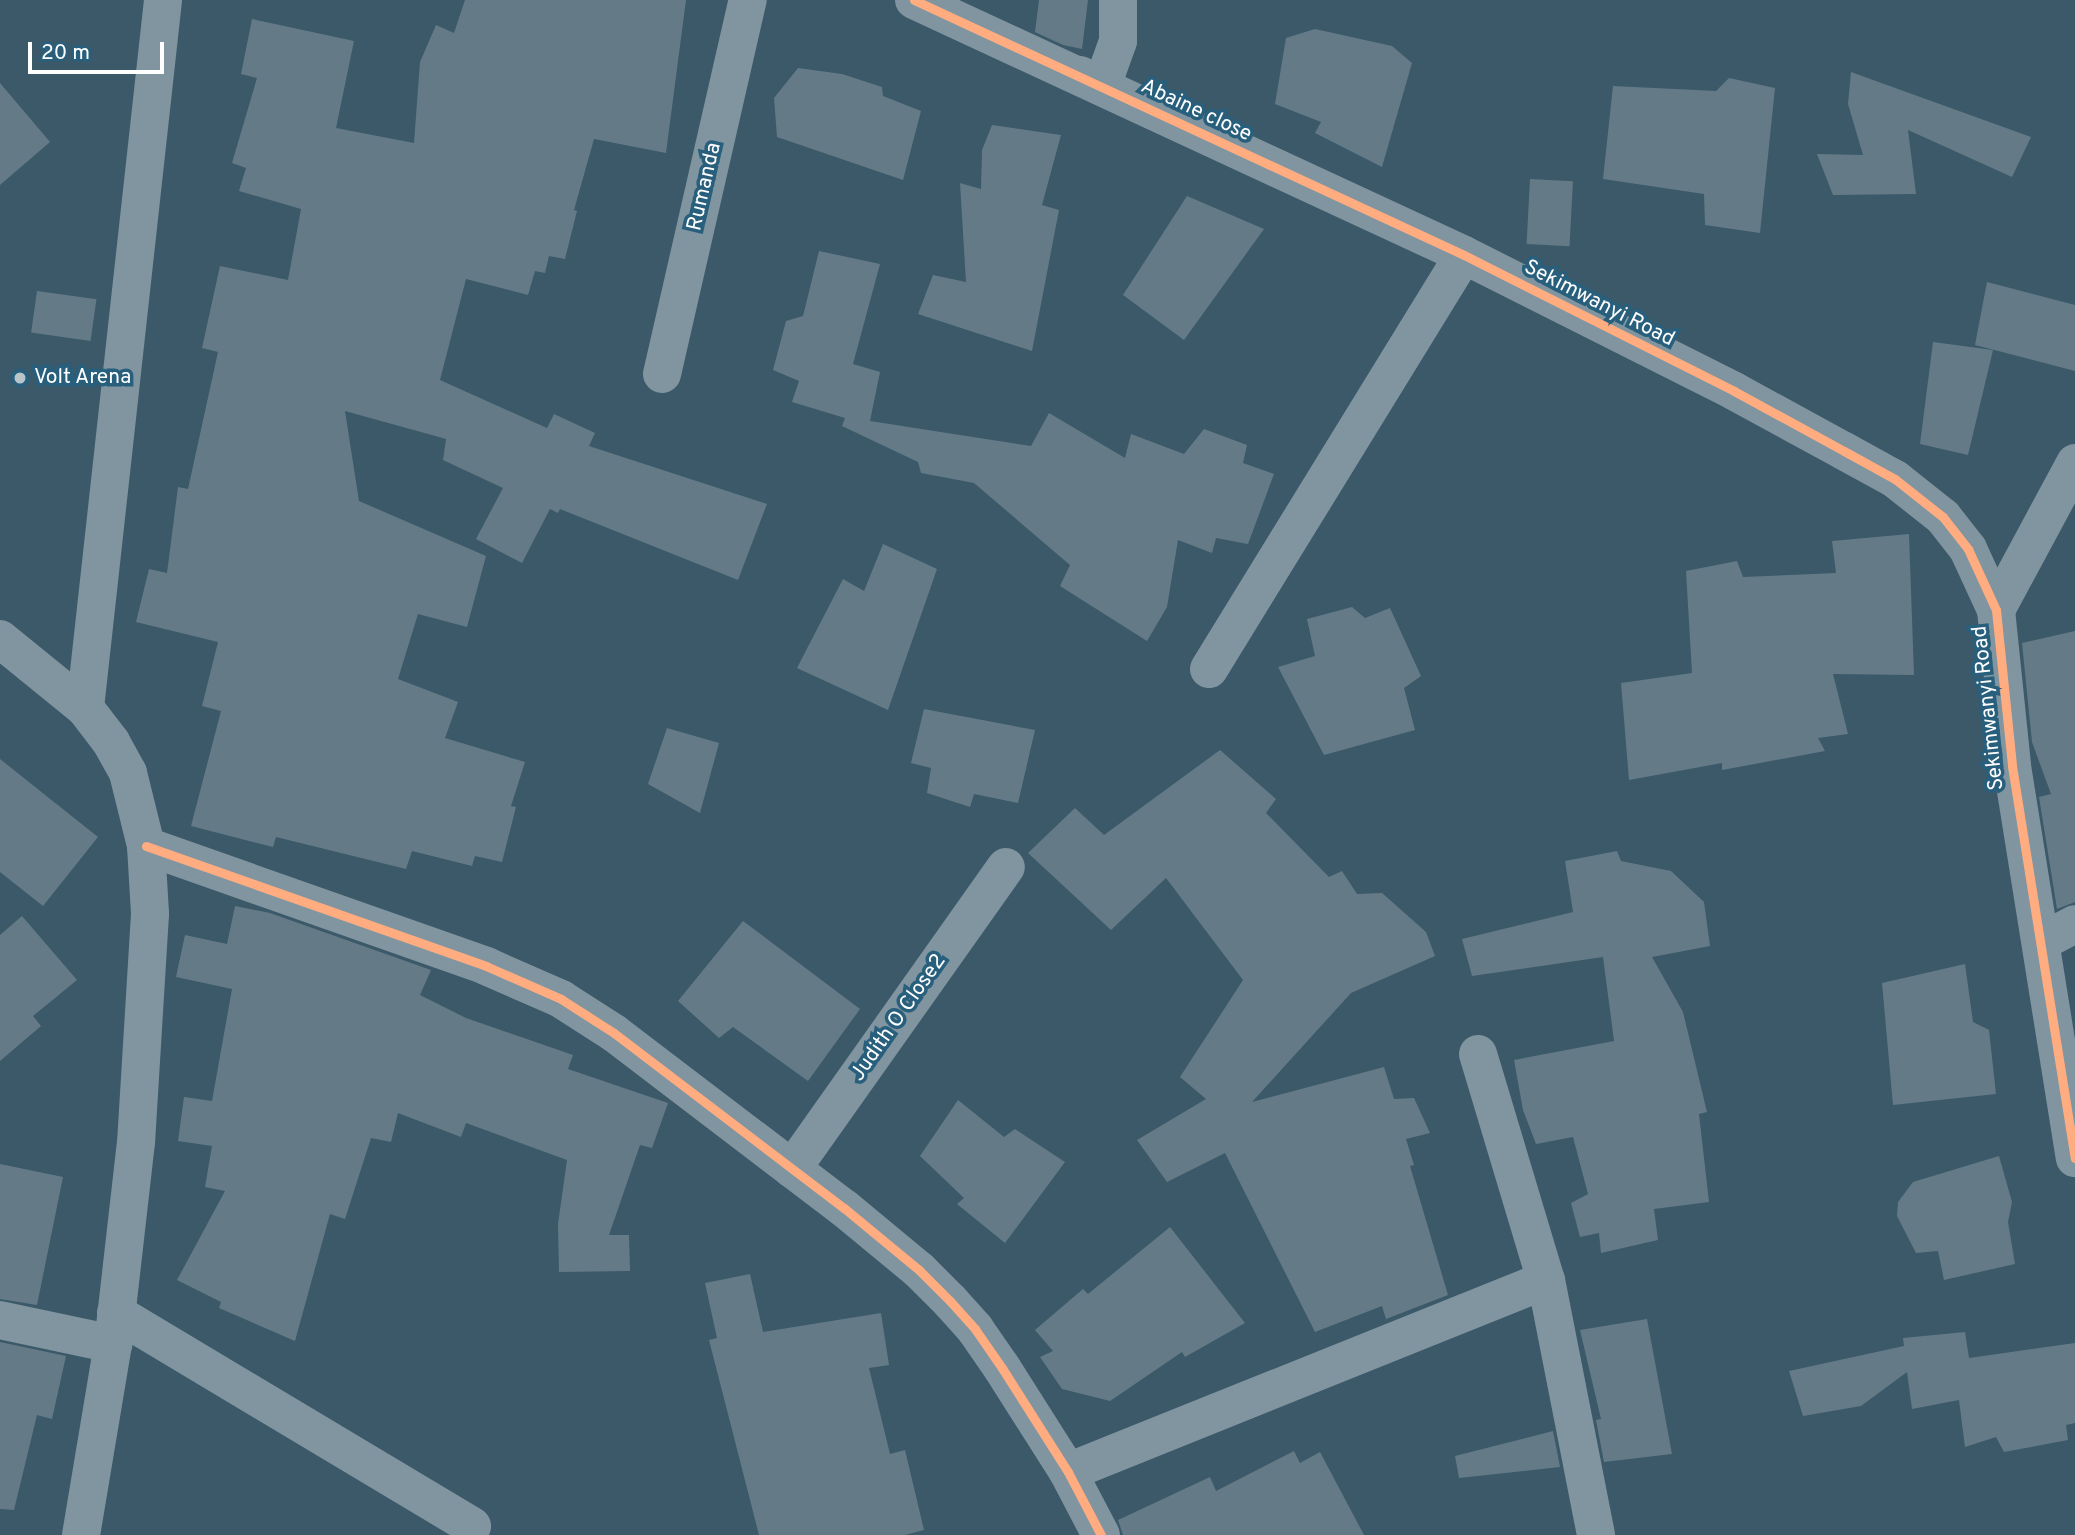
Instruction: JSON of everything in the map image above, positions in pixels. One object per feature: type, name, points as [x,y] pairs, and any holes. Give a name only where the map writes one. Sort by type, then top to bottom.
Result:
[{"type":"street","points":[[85,708],[163,0]]},
{"type":"street","name":"Rumanda","points":[[662,374],[748,0]]},
{"type":"street","name":"Abaine close","points":[[914,0],[1464,255]]},
{"type":"street","points":[[931,0],[1102,86],[1118,41],[1118,0]]},
{"type":"street","points":[[1209,669],[1464,255]]},
{"type":"street","name":"Sekimwanyi Road","points":[[1464,255],[1734,391],[1895,479],[1928,503],[1955,529],[1980,570],[1996,610],[2012,766],[2075,1158]]},
{"type":"street","points":[[1996,610],[2075,463]]},
{"type":"street","points":[[0,639],[85,708],[111,742],[128,773],[146,846],[150,915],[142,1054],[114,1328],[81,1535]]},
{"type":"street","points":[[146,846],[439,947],[561,999],[614,1033],[901,1255],[950,1301],[975,1329],[1068,1472],[1101,1535]]},
{"type":"street","name":"Judith O Close2","points":[[792,1169],[1006,867]]},
{"type":"street","points":[[2041,942],[2075,924]]},
{"type":"street","points":[[1478,1055],[1546,1280],[1596,1535]]},
{"type":"street","points":[[1068,1472],[1546,1280]]},
{"type":"street","points":[[0,1320],[114,1328],[472,1526]]},
{"type":"building","points":[[465,0],[686,0],[666,153],[594,139],[574,210],[577,211],[565,259],[549,256],[545,273],[535,271],[528,295],[466,279],[440,380],[547,428],[554,414],[595,433],[589,446],[767,504],[738,580],[560,509],[558,513],[550,509],[522,563],[476,539],[503,488],[443,460],[446,439],[345,411],[359,501],[486,556],[467,627],[418,614],[398,679],[458,702],[445,738],[525,762],[511,806],[516,807],[502,862],[475,856],[472,866],[412,851],[406,869],[276,837],[273,847],[191,826],[221,711],[202,706],[218,642],[136,622],[149,569],[167,573],[178,487],[188,489],[218,352],[202,348],[220,266],[288,280],[301,209],[239,191],[246,168],[232,163],[257,78],[241,74],[252,19],[354,41],[336,128],[414,143],[420,62],[436,25],[454,33]]},
{"type":"building","points":[[1039,0],[1088,0],[1082,49],[1063,45],[1035,32]]},
{"type":"building","points":[[1315,29],[1392,46],[1412,63],[1382,167],[1315,133],[1321,122],[1275,104],[1286,38]]},
{"type":"building","points":[[798,68],[842,74],[882,87],[883,96],[921,111],[903,180],[777,137],[774,98]]},
{"type":"building","points":[[1851,72],[2031,137],[2012,177],[1908,130],[1916,194],[1833,195],[1817,154],[1863,155],[1848,104]]},
{"type":"building","points":[[1729,78],[1775,88],[1760,233],[1705,225],[1704,194],[1603,179],[1613,86],[1716,91]]},
{"type":"building","points":[[0,83],[50,142],[0,185]]},
{"type":"building","points":[[992,125],[1061,135],[1042,205],[1059,210],[1032,351],[918,314],[933,275],[966,282],[960,183],[981,189],[982,150]]},
{"type":"building","points":[[1530,179],[1573,181],[1570,246],[1527,244]]},
{"type":"building","points":[[1187,196],[1264,229],[1184,340],[1123,295]]},
{"type":"building","points":[[819,251],[880,264],[853,364],[880,372],[870,421],[1031,446],[1049,413],[1125,458],[1131,434],[1184,454],[1204,429],[1247,445],[1243,463],[1274,474],[1248,544],[1216,538],[1212,553],[1178,540],[1167,607],[1147,641],[1060,586],[1070,565],[974,483],[921,473],[918,462],[842,426],[845,418],[792,402],[799,381],[773,370],[786,321],[803,316]]},
{"type":"building","points":[[1987,282],[2075,305],[2075,371],[1975,345]]},
{"type":"building","points":[[37,291],[96,299],[91,341],[31,333]]},
{"type":"building","points":[[1933,342],[1993,350],[1968,455],[1920,444]]},
{"type":"building","points":[[1909,534],[1914,675],[1833,674],[1848,734],[1818,738],[1825,751],[1722,770],[1722,763],[1629,780],[1621,683],[1692,673],[1686,571],[1737,561],[1743,577],[1836,573],[1832,541]]},
{"type":"building","points":[[883,544],[937,569],[888,710],[797,668],[843,579],[864,591]]},
{"type":"building","points":[[1352,607],[1365,618],[1390,608],[1421,676],[1404,688],[1415,730],[1324,755],[1278,667],[1315,656],[1307,619]]},
{"type":"building","points":[[2075,631],[2075,902],[2057,909],[2039,797],[2051,794],[2032,742],[2022,643]]},
{"type":"building","points":[[924,709],[1035,730],[1018,803],[974,794],[970,807],[927,793],[931,768],[911,763]]},
{"type":"building","points":[[667,728],[719,743],[700,813],[648,784]]},
{"type":"building","points":[[1220,750],[1276,799],[1266,813],[1329,877],[1342,871],[1357,894],[1382,893],[1426,932],[1435,956],[1351,993],[1252,1102],[1384,1067],[1394,1099],[1414,1098],[1430,1133],[1406,1139],[1414,1165],[1410,1166],[1448,1295],[1386,1319],[1382,1306],[1315,1332],[1225,1153],[1167,1182],[1137,1140],[1206,1099],[1180,1077],[1243,980],[1166,878],[1111,930],[1028,853],[1075,808],[1104,835]]},
{"type":"building","points":[[0,759],[98,837],[43,906],[0,872]]},
{"type":"building","points":[[1617,851],[1621,861],[1671,871],[1704,902],[1710,946],[1652,957],[1683,1012],[1707,1112],[1699,1114],[1709,1202],[1654,1209],[1658,1240],[1601,1253],[1599,1233],[1580,1237],[1571,1203],[1588,1194],[1573,1137],[1536,1144],[1523,1110],[1514,1060],[1614,1041],[1603,957],[1472,976],[1462,939],[1573,912],[1565,861]]},
{"type":"building","points":[[235,906],[270,913],[431,970],[420,995],[466,1018],[573,1055],[568,1069],[668,1103],[652,1148],[640,1145],[609,1235],[629,1235],[630,1271],[559,1272],[558,1224],[567,1160],[466,1123],[461,1137],[398,1113],[391,1142],[371,1138],[345,1219],[330,1214],[295,1341],[219,1308],[221,1302],[177,1280],[225,1191],[205,1187],[212,1146],[178,1141],[184,1097],[212,1101],[232,989],[176,977],[185,935],[227,944]]},
{"type":"building","points":[[22,916],[77,980],[33,1016],[41,1026],[0,1061],[0,935]]},
{"type":"building","points":[[743,921],[860,1009],[808,1081],[733,1027],[719,1038],[678,1001]]},
{"type":"building","points":[[1965,964],[1973,1022],[1989,1030],[1996,1094],[1893,1105],[1882,983]]},
{"type":"building","points":[[958,1100],[1004,1137],[1015,1129],[1065,1162],[1005,1243],[957,1204],[964,1198],[920,1156]]},
{"type":"building","points":[[1999,1156],[2012,1202],[2008,1222],[2015,1264],[1944,1280],[1938,1251],[1916,1253],[1897,1216],[1898,1202],[1913,1182]]},
{"type":"building","points":[[0,1164],[63,1177],[37,1305],[0,1299]]},
{"type":"building","points":[[1170,1227],[1245,1323],[1185,1357],[1182,1352],[1110,1401],[1062,1389],[1040,1357],[1053,1351],[1035,1330],[1083,1289],[1088,1294]]},
{"type":"building","points":[[750,1274],[763,1332],[881,1313],[889,1365],[869,1368],[890,1454],[905,1450],[924,1530],[905,1535],[759,1535],[709,1340],[717,1338],[705,1283]]},
{"type":"building","points":[[1647,1319],[1672,1454],[1604,1462],[1596,1420],[1601,1419],[1580,1330]]},
{"type":"building","points":[[1965,1332],[1969,1358],[2075,1343],[2075,1423],[2066,1425],[2068,1440],[2004,1452],[1996,1437],[1965,1447],[1959,1400],[1912,1409],[1907,1372],[1861,1406],[1803,1416],[1789,1371],[1904,1346],[1903,1338]]},
{"type":"building","points":[[0,1342],[66,1356],[52,1419],[37,1415],[14,1510],[0,1509]]},
{"type":"building","points":[[1553,1431],[1560,1467],[1459,1478],[1455,1456]]},
{"type":"building","points":[[1294,1451],[1300,1463],[1320,1452],[1364,1535],[1123,1535],[1118,1520],[1210,1477],[1216,1491]]},
{"type":"cycle path","points":[[914,0],[1464,255],[1734,391],[1844,451],[1895,479],[1943,517],[1968,549],[1996,610],[2012,766],[2075,1158]]},
{"type":"cycle path","points":[[146,846],[486,966],[561,999],[614,1033],[844,1208],[919,1270],[950,1301],[975,1329],[1002,1368],[1068,1472],[1101,1535]]},
{"type":"place","name":"Volt Arena","points":[[20,378]]}]
